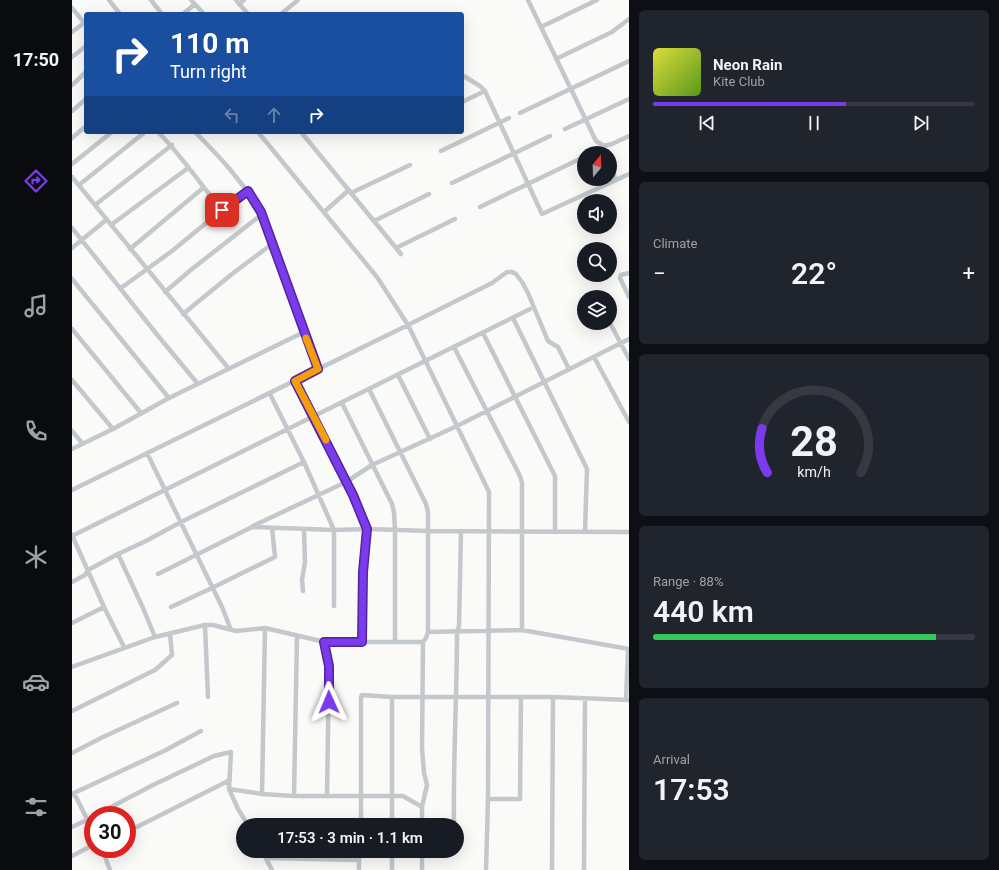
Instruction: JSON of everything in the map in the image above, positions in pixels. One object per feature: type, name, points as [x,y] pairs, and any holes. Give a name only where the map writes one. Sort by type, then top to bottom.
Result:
[{"type":"street","points":[[109,0],[118,12]]},
{"type":"street","points":[[151,0],[160,12]]},
{"type":"street","points":[[191,0],[202,12]]},
{"type":"street","points":[[244,0],[238,2],[246,12]]},
{"type":"street","points":[[283,12],[298,0]]},
{"type":"street","points":[[528,0],[596,141],[604,146],[629,136]]},
{"type":"street","points":[[541,27],[597,0]]},
{"type":"street","points":[[185,12],[195,4]]},
{"type":"street","points":[[72,8],[84,23]]},
{"type":"street","points":[[556,59],[612,32],[629,19]]},
{"type":"street","points":[[72,32],[84,25]]},
{"type":"street","points":[[72,57],[84,48]]},
{"type":"street","points":[[520,113],[629,61]]},
{"type":"street","points":[[72,85],[84,74]]},
{"type":"street","points":[[464,76],[480,86],[485,91],[542,214],[603,186]]},
{"type":"street","points":[[464,101],[485,91]]},
{"type":"street","points":[[565,129],[629,99]]},
{"type":"street","points":[[72,110],[84,101]]},
{"type":"street","points":[[441,151],[509,118]]},
{"type":"street","points":[[72,138],[84,128]]},
{"type":"street","points":[[72,164],[110,134]]},
{"type":"street","points":[[79,185],[142,134]]},
{"type":"street","points":[[160,134],[172,146],[203,188],[222,210]]},
{"type":"street","points":[[197,134],[220,157],[248,191],[262,215],[318,369]]},
{"type":"street","points":[[260,134],[377,277],[408,325],[490,492],[488,799],[486,870]]},
{"type":"street","points":[[303,134],[401,254]]},
{"type":"street","points":[[452,183],[550,136]]},
{"type":"street","points":[[95,205],[172,146]]},
{"type":"street","points":[[480,207],[577,160]]},
{"type":"street","points":[[324,212],[350,192],[410,165]]},
{"type":"street","points":[[111,226],[188,168]]},
{"type":"street","points":[[617,180],[629,174]]},
{"type":"street","points":[[72,177],[229,369]]},
{"type":"street","points":[[130,249],[203,188]]},
{"type":"street","points":[[121,288],[172,251],[248,191]]},
{"type":"street","points":[[374,221],[429,194]]},
{"type":"street","points":[[165,292],[192,269],[262,215]]},
{"type":"street","points":[[396,248],[455,219]]},
{"type":"street","points":[[72,248],[106,220]]},
{"type":"street","points":[[72,228],[198,384]]},
{"type":"street","points":[[183,314],[272,244]]},
{"type":"street","points":[[72,490],[147,452],[270,394],[492,283],[507,272],[516,274],[528,293],[548,341],[558,347],[569,369]]},
{"type":"street","points":[[629,273],[621,275],[620,278],[629,297]]},
{"type":"street","points":[[72,279],[169,398]]},
{"type":"street","points":[[124,647],[72,536],[530,309]]},
{"type":"street","points":[[513,318],[587,469],[585,532]]},
{"type":"street","points":[[72,329],[142,413]]},
{"type":"street","points":[[614,330],[629,359]]},
{"type":"street","points":[[72,448],[113,429],[169,398],[304,332]]},
{"type":"street","points":[[483,333],[555,476],[555,532]]},
{"type":"street","points":[[158,574],[346,482],[372,466],[457,426],[629,339]]},
{"type":"street","points":[[454,347],[520,476],[522,483],[522,630]]},
{"type":"street","points":[[594,357],[629,422]]},
{"type":"street","points":[[398,375],[430,438]]},
{"type":"street","points":[[72,380],[113,429]]},
{"type":"street","points":[[295,381],[314,416],[359,509],[367,529],[363,572],[362,642]]},
{"type":"street","points":[[369,389],[426,504],[428,512],[428,632],[423,642],[422,748],[426,785],[422,807],[422,818]]},
{"type":"street","points":[[270,394],[304,462],[334,530],[334,606]]},
{"type":"street","points":[[342,403],[392,504],[394,512],[395,642]]},
{"type":"street","points":[[72,431],[82,444]]},
{"type":"street","points":[[147,452],[222,607],[231,630]]},
{"type":"street","points":[[72,582],[85,575],[88,570],[118,554],[304,462]]},
{"type":"street","points":[[252,527],[304,530],[367,529],[629,532]]},
{"type":"street","points":[[171,607],[274,557],[272,528]]},
{"type":"street","points":[[303,591],[302,580],[305,562],[304,530]]},
{"type":"street","points":[[454,818],[457,632],[459,626],[461,531]]},
{"type":"street","points":[[118,554],[155,637]]},
{"type":"street","points":[[72,623],[104,607]]},
{"type":"street","points":[[72,667],[155,637],[205,625],[236,631],[265,628],[324,642],[423,642]]},
{"type":"street","points":[[205,625],[208,697]]},
{"type":"street","points":[[262,794],[265,628]]},
{"type":"street","points":[[361,818],[362,695],[457,698],[553,697],[628,700],[628,649],[522,630],[428,632]]},
{"type":"street","points":[[72,712],[155,670],[163,664],[172,656],[170,634]]},
{"type":"street","points":[[294,796],[297,636]]},
{"type":"street","points":[[324,642],[329,673],[327,796]]},
{"type":"street","points":[[392,697],[392,818]]},
{"type":"street","points":[[552,870],[553,697]]},
{"type":"street","points":[[488,799],[520,799],[521,698]]},
{"type":"street","points":[[584,870],[585,699]]},
{"type":"street","points":[[72,753],[177,703]]},
{"type":"street","points":[[84,814],[76,797],[72,794],[164,751],[201,731]]},
{"type":"street","points":[[113,806],[214,756],[231,752],[229,789],[244,818]]},
{"type":"street","points":[[136,827],[230,780]]},
{"type":"street","points":[[229,789],[262,794],[294,796],[403,796],[422,807]]},
{"type":"street","points":[[72,827],[84,821]]},
{"type":"street","points":[[72,856],[84,850]]},
{"type":"street","points":[[104,870],[110,869],[106,858]]},
{"type":"street","points":[[272,870],[266,858],[359,860],[359,870]]},
{"type":"street","points":[[392,858],[392,870]]},
{"type":"street","points":[[422,858],[422,870]]},
{"type":"slow traffic","points":[[306,338],[318,369],[295,381],[326,440]]},
{"type":"route","points":[[222,210],[248,191],[261,212],[296,312],[318,369],[295,381],[302,392],[353,495],[367,529],[363,572],[362,642],[324,642],[329,666],[329,702]]}]
